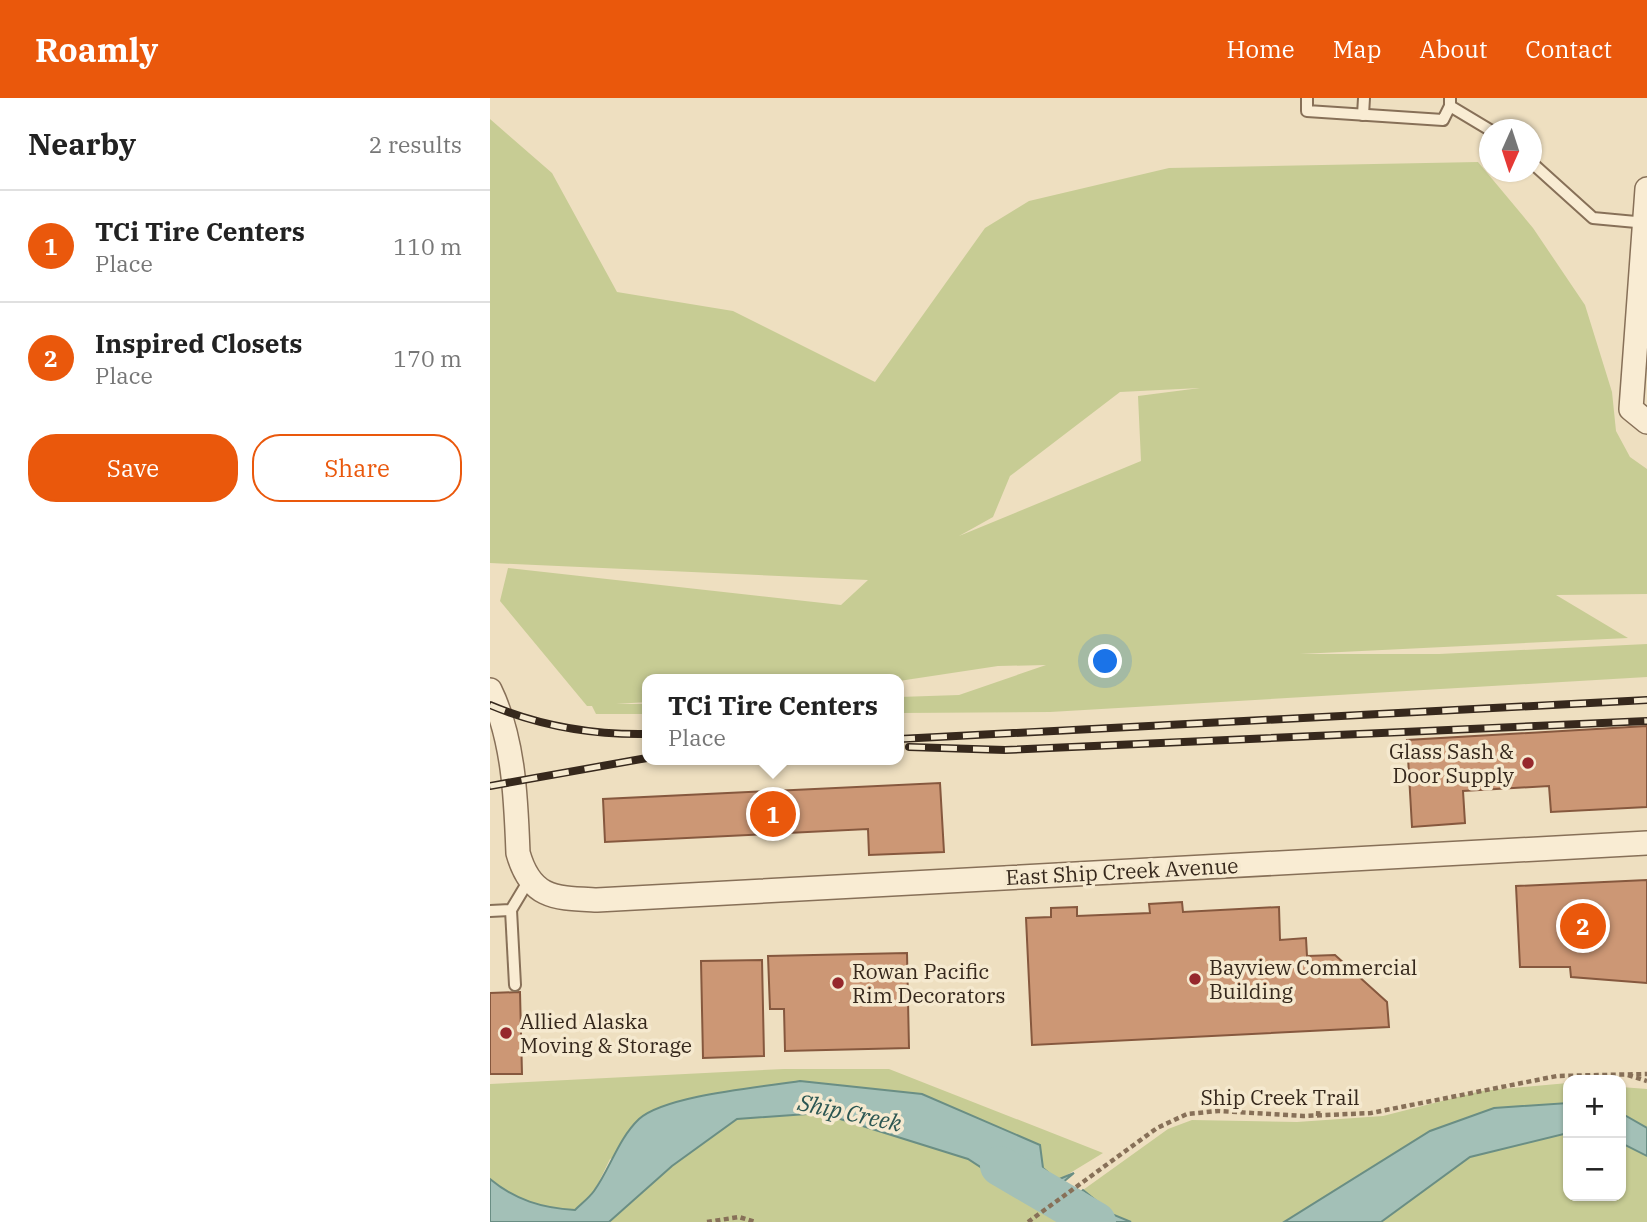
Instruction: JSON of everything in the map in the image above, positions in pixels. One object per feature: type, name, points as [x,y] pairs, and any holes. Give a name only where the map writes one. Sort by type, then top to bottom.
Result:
[{"type":"street","points":[[1639,416],[1647,189]]},
{"type":"street","points":[[490,690],[499,709],[509,754],[517,853],[529,880]]},
{"type":"street","name":"East Ship Creek Avenue","points":[[529,880],[542,892],[560,898],[597,900],[1647,843]]},
{"type":"lane","points":[[1307,98],[1307,111],[1444,120],[1450,102],[1479,123]]},
{"type":"lane","points":[[1363,115],[1364,98]]},
{"type":"lane","points":[[1542,173],[1593,218],[1646,223]]},
{"type":"lane","points":[[515,985],[511,910],[529,880]]},
{"type":"lane","points":[[490,911],[511,910]]},
{"type":"path","name":"Ship Creek Trail","points":[[1028,1222],[1157,1128],[1171,1120],[1199,1111],[1318,1116],[1405,1108],[1557,1076],[1647,1074]]},
{"type":"path","points":[[1628,1075],[1647,1081]]},
{"type":"path","points":[[1318,1116],[1319,1098]]},
{"type":"path","points":[[707,1222],[739,1217],[755,1222]]},
{"type":"green space","points":[[490,119],[552,173],[617,292],[733,311],[875,382],[985,228],[1029,201],[1169,168],[1478,162],[1479,182],[1495,182],[1533,228],[1585,305],[1612,392],[1616,431],[1630,457],[1647,469],[1647,594],[1556,595],[1628,638],[1300,654],[1439,654],[1647,644],[1647,677],[1050,712],[904,713],[904,697],[959,695],[1046,665],[998,666],[904,680],[904,674],[642,674],[642,702],[616,704],[642,704],[642,714],[596,714],[592,706],[587,706],[500,601],[508,568],[841,605],[868,580],[490,563]],"holes":[[[1200,388],[1138,396],[1141,461],[959,536],[993,517],[1010,476],[1120,392]]]},
{"type":"green space","points":[[784,1069],[889,1069],[1103,1153],[1057,1181],[1043,1168],[1040,1145],[922,1094],[800,1081],[610,1159],[594,1192],[575,1210],[530,1202],[490,1179],[490,1084]]},
{"type":"green space","points":[[1563,1083],[1563,1103],[1494,1108],[1284,1222],[1131,1222],[1114,1215],[1083,1190],[1168,1129],[1192,1120],[1297,1122],[1383,1116],[1481,1091]]},
{"type":"green space","points":[[1626,1087],[1647,1089],[1647,1128],[1626,1116]]},
{"type":"green space","points":[[821,1113],[968,1159],[1065,1222],[609,1222],[672,1166],[737,1119]]},
{"type":"green space","points":[[1563,1134],[1563,1201],[1626,1201],[1626,1146],[1647,1156],[1647,1222],[1381,1222],[1470,1157]]},
{"type":"water","points":[[800,1081],[922,1094],[1040,1145],[1043,1168],[1057,1180],[1074,1173],[1037,1204],[968,1159],[821,1113],[737,1119],[672,1166],[609,1222],[490,1222],[490,1179],[530,1202],[575,1210],[594,1191],[632,1127],[652,1111],[692,1098]]},
{"type":"water","points":[[1563,1103],[1563,1134],[1470,1157],[1381,1222],[1284,1222],[1430,1131],[1494,1108]]},
{"type":"water","points":[[1626,1116],[1647,1128],[1647,1156],[1626,1146]]},
{"type":"water","points":[[1083,1190],[1114,1215],[1131,1222],[1065,1222],[1056,1216]]},
{"type":"building","name":"Glass Sash & Door Supply","points":[[1647,726],[1647,807],[1551,812],[1549,786],[1463,791],[1465,823],[1412,827],[1407,740]]},
{"type":"building","points":[[940,783],[944,852],[869,855],[868,829],[605,842],[603,799]]},
{"type":"building","points":[[1647,880],[1647,983],[1571,977],[1570,967],[1520,967],[1516,886]]},
{"type":"building","name":"Bayview Commercial Building","points":[[1182,902],[1183,912],[1279,907],[1280,940],[1306,938],[1307,956],[1335,955],[1387,1002],[1389,1027],[1032,1045],[1026,918],[1051,917],[1051,908],[1077,907],[1077,916],[1150,913],[1149,904]]},
{"type":"building","name":"Rowan Pacific Rim Decorators","points":[[907,953],[909,1048],[785,1051],[784,1009],[770,1009],[768,956]]},
{"type":"building","points":[[762,960],[764,1056],[703,1058],[701,961]]},
{"type":"building","name":"Allied Alaska Moving & Storage","points":[[520,992],[522,1074],[490,1074],[490,993]]},
{"type":"waterway","name":"Ship Creek","points":[[1000,1166],[1096,1222]]},
{"type":"railway","points":[[904,739],[1647,700]]},
{"type":"railway","points":[[490,705],[528,719],[567,728],[642,734]]},
{"type":"railway","points":[[909,747],[1005,750],[1647,721]]},
{"type":"railway","points":[[490,786],[642,759]]},
{"type":"place","name":"Glass Sash & Door Supply","points":[[1528,763]]},
{"type":"place","name":"TCi Tire Centers","points":[[773,814]]},
{"type":"place","name":"Inspired Closets","points":[[1583,926]]},
{"type":"place","name":"Bayview Commercial Building","points":[[1195,979]]},
{"type":"place","name":"Rowan Pacific Rim Decorators","points":[[838,983]]},
{"type":"place","name":"Allied Alaska Moving & Storage","points":[[506,1033]]}]
